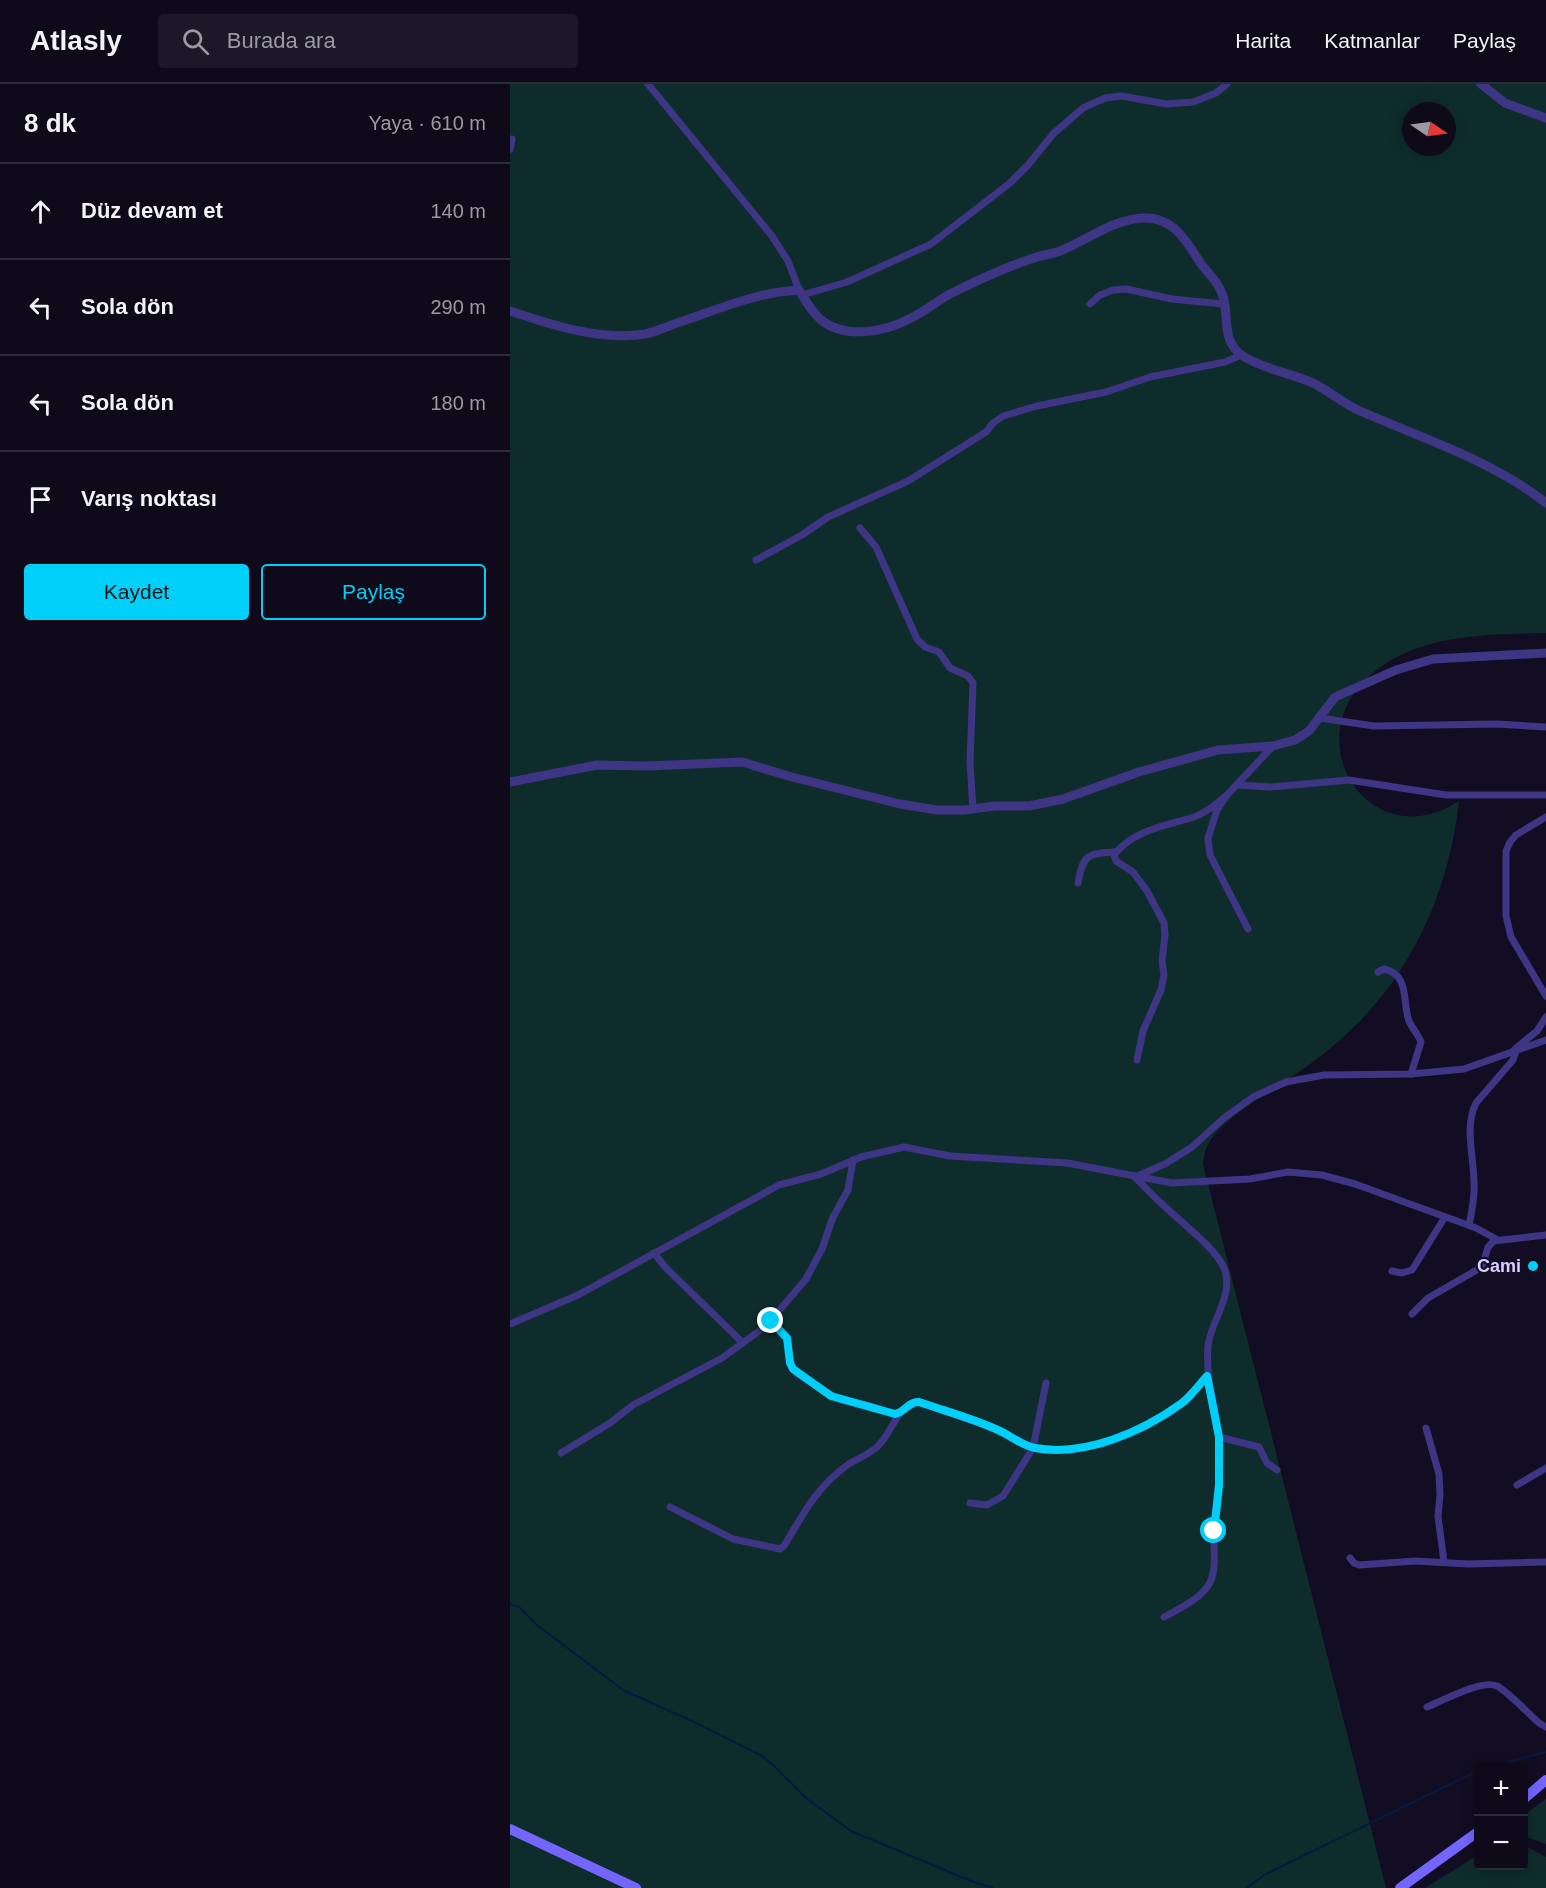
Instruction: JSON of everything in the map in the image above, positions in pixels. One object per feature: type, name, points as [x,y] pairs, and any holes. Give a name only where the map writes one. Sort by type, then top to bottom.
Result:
[{"type":"main road","points":[[1528,1796],[1546,1780]]},
{"type":"main road","points":[[1528,1796],[1546,1785]]},
{"type":"main road","points":[[510,1829],[636,1888]]},
{"type":"main road","points":[[1400,1888],[1474,1836]]},
{"type":"street","points":[[648,84],[772,236],[788,261],[800,292],[812,311],[832,327],[846,331],[867,332],[889,327],[910,319],[950,293],[992,274],[1059,252],[1113,224],[1147,218],[1168,223],[1182,236],[1221,291],[1228,336],[1241,355],[1255,363],[1315,384],[1357,410],[1452,448],[1497,470],[1546,503]]},
{"type":"street","points":[[510,311],[550,324],[618,336],[647,334],[731,304],[776,291],[800,292],[847,282],[931,244],[1010,183],[1053,134],[1083,108],[1105,98],[1122,96],[1166,104],[1193,102],[1216,93],[1227,84]]},
{"type":"street","points":[[1481,84],[1505,103],[1546,118]]},
{"type":"street","points":[[510,149],[512,139]]},
{"type":"street","points":[[1090,304],[1100,295],[1113,290],[1126,289],[1172,299],[1223,304]]},
{"type":"street","points":[[756,560],[784,546],[828,517],[908,481],[986,432],[1003,416],[1037,406],[1106,392],[1150,377],[1225,362],[1241,355]]},
{"type":"street","points":[[860,528],[876,548],[917,639],[925,647],[939,652],[950,668],[968,676],[973,683],[970,762],[973,809]]},
{"type":"street","points":[[510,782],[597,765],[646,766],[742,762],[900,804],[937,810],[1029,806],[1063,798],[1139,772],[1218,750],[1273,746],[1295,740],[1309,731],[1335,697],[1396,670],[1433,659],[1546,653]]},
{"type":"street","points":[[1320,718],[1374,726],[1497,724],[1546,727]]},
{"type":"street","points":[[1137,1060],[1143,1031],[1161,990],[1164,975],[1162,961],[1164,923],[1147,891],[1133,872],[1116,861],[1114,855],[1132,839],[1150,830],[1191,818],[1210,809],[1237,785],[1273,746]]},
{"type":"street","points":[[1237,785],[1271,787],[1348,780],[1446,795],[1546,795]]},
{"type":"street","points":[[1227,795],[1217,810],[1208,838],[1208,847],[1248,929]]},
{"type":"street","points":[[1546,817],[1516,835],[1506,851],[1506,916],[1511,937],[1546,996]]},
{"type":"street","points":[[1536,823],[1546,824]]},
{"type":"street","points":[[1078,883],[1082,863],[1086,858],[1101,852],[1116,852]]},
{"type":"street","points":[[1378,972],[1387,969],[1393,972],[1403,984],[1410,1022],[1421,1042],[1411,1074]]},
{"type":"street","points":[[1469,1225],[1474,1184],[1470,1121],[1472,1110],[1513,1060],[1514,1051],[1537,1030],[1546,1017]]},
{"type":"street","points":[[1135,1177],[1164,1164],[1192,1147],[1224,1118],[1253,1097],[1286,1082],[1324,1075],[1411,1074],[1464,1070],[1546,1040]]},
{"type":"street","points":[[510,1324],[578,1295],[779,1185],[821,1174],[853,1160],[904,1147],[950,1156],[1067,1163],[1173,1183],[1250,1179],[1288,1172],[1322,1175],[1355,1184],[1469,1225],[1498,1240]]},
{"type":"street","points":[[561,1453],[633,1405],[722,1358],[771,1321],[806,1279],[822,1249],[833,1217],[848,1190],[853,1160]]},
{"type":"street","points":[[1135,1177],[1214,1253],[1224,1268],[1228,1289],[1216,1316],[1208,1344],[1207,1376],[1219,1437],[1219,1486],[1214,1531],[1215,1563],[1208,1587],[1187,1604],[1164,1617]]},
{"type":"street","points":[[1392,1271],[1402,1274],[1412,1270],[1445,1217]]},
{"type":"street","points":[[1412,1314],[1428,1298],[1482,1267],[1488,1247],[1498,1240],[1546,1235]]},
{"type":"street","points":[[654,1253],[664,1267],[743,1342]]},
{"type":"street","points":[[771,1321],[787,1338],[790,1363],[798,1374],[838,1399],[891,1413],[900,1413]]},
{"type":"street","points":[[670,1507],[733,1539],[780,1549],[814,1497],[831,1478],[847,1465],[877,1448],[886,1438],[900,1413],[912,1402],[919,1402],[998,1430],[1033,1448],[1069,1450],[1120,1436],[1153,1421],[1184,1401],[1207,1376]]},
{"type":"street","points":[[970,1503],[987,1505],[1003,1496],[1033,1448],[1046,1383]]},
{"type":"street","points":[[1426,1428],[1438,1474],[1440,1495],[1438,1516],[1444,1562]]},
{"type":"street","points":[[1219,1437],[1259,1447],[1267,1463],[1277,1470]]},
{"type":"street","points":[[1517,1485],[1546,1468]]},
{"type":"street","points":[[1350,1558],[1359,1565],[1415,1561],[1546,1562]]},
{"type":"street","points":[[1427,1707],[1471,1688],[1488,1684],[1498,1686],[1543,1725],[1546,1732]]},
{"type":"green space","points":[[510,84],[1546,84],[1546,633],[1460,638],[1410,651],[1369,676],[1346,708],[1339,741],[1346,772],[1364,797],[1390,813],[1423,816],[1459,801],[1455,831],[1439,890],[1415,945],[1382,996],[1362,1019],[1326,1052],[1242,1110],[1220,1129],[1208,1144],[1203,1164],[1386,1888],[510,1888]]},
{"type":"green space","points":[[1546,1799],[1546,1844],[1528,1837],[1528,1812]]},
{"type":"green space","points":[[1528,1847],[1546,1857],[1546,1888],[1425,1888],[1474,1857],[1474,1870],[1528,1870]]},
{"type":"waterway","points":[[510,1604],[519,1607],[537,1625],[623,1690],[762,1756],[806,1798],[851,1831],[993,1888]]},
{"type":"waterway","points":[[1507,1762],[1546,1752]]},
{"type":"waterway","points":[[1246,1888],[1266,1874],[1474,1772]]},
{"type":"place","name":"Cami","points":[[1533,1266]]},
{"type":"route","points":[[771,1321],[787,1338],[790,1363],[793,1369],[831,1396],[895,1414],[917,1401],[998,1430],[1033,1448],[1069,1450],[1120,1436],[1153,1421],[1184,1401],[1207,1376],[1219,1437],[1219,1486],[1214,1531]]}]
